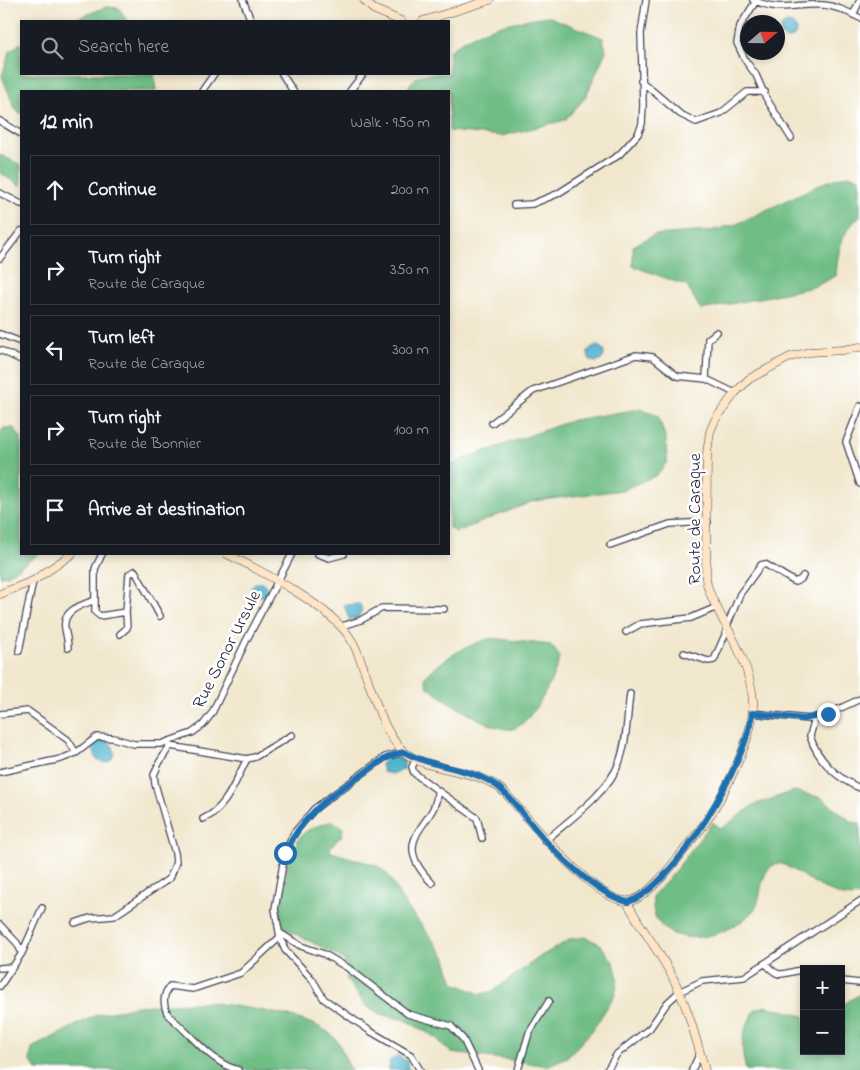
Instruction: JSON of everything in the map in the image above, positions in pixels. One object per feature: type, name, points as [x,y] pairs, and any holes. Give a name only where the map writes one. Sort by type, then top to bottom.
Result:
[{"type":"street","points":[[243,0],[250,20]]},
{"type":"street","points":[[364,0],[373,9],[399,20]]},
{"type":"street","points":[[426,20],[490,0]]},
{"type":"street","points":[[514,205],[532,204],[548,198],[625,150],[640,129],[643,105],[641,33],[646,0]]},
{"type":"street","points":[[854,15],[860,0]]},
{"type":"street","points":[[791,138],[766,98],[765,92],[737,43],[740,26],[754,1],[785,9],[821,4],[839,8],[860,18]]},
{"type":"street","points":[[203,90],[213,75]]},
{"type":"street","points":[[283,75],[292,90]]},
{"type":"street","points":[[351,90],[362,75]]},
{"type":"street","points":[[642,81],[680,114],[696,122],[721,113],[746,92],[765,92]]},
{"type":"street","points":[[0,121],[20,133]]},
{"type":"street","points":[[0,194],[20,204]]},
{"type":"street","points":[[0,258],[20,232]]},
{"type":"street","points":[[706,379],[708,339],[716,332]]},
{"type":"street","points":[[0,334],[20,342]]},
{"type":"street","name":"Route de Caraque","points":[[628,902],[649,890],[699,832],[720,796],[748,740],[752,713],[752,693],[744,664],[709,593],[706,580],[708,522],[707,453],[710,432],[735,393],[759,372],[790,357],[809,352],[860,347]]},
{"type":"street","points":[[0,350],[20,360]]},
{"type":"street","points":[[492,424],[533,391],[636,355],[653,356],[677,376],[706,379],[735,393]]},
{"type":"street","points":[[860,406],[846,442],[860,484]]},
{"type":"street","points":[[610,545],[670,524],[708,522]]},
{"type":"street","points":[[0,594],[33,581],[71,555]]},
{"type":"street","points":[[101,555],[96,564],[96,615],[126,612]]},
{"type":"street","points":[[229,555],[279,580],[342,626],[358,652],[385,724],[404,752],[416,759],[477,776],[497,786],[545,841],[600,890],[615,899],[628,902],[638,924],[670,972],[679,992],[705,1070]]},
{"type":"street","name":"Rue Sonor Ursule","points":[[0,772],[47,763],[76,752],[88,742],[104,736],[134,744],[170,744],[192,733],[212,713],[246,641],[292,555]]},
{"type":"street","points":[[320,555],[328,558],[340,555]]},
{"type":"street","points":[[684,653],[708,661],[714,660],[740,594],[761,565],[765,564],[795,582],[801,580],[803,576]]},
{"type":"street","points":[[120,634],[127,628],[126,612],[129,574],[135,571],[160,616]]},
{"type":"street","points":[[20,651],[33,581]]},
{"type":"street","points":[[68,648],[65,626],[67,616],[76,608],[95,600]]},
{"type":"street","points":[[626,632],[640,624],[692,618],[716,607]]},
{"type":"street","points":[[342,626],[361,620],[382,608],[444,609]]},
{"type":"street","points":[[545,841],[581,812],[616,772],[621,756],[630,694]]},
{"type":"street","points":[[752,713],[804,719],[815,718],[860,698]]},
{"type":"street","points":[[0,714],[28,711],[68,740],[76,752]]},
{"type":"street","points":[[815,718],[810,736],[820,757],[837,774],[860,788]]},
{"type":"street","points":[[75,923],[90,918],[114,916],[166,881],[174,871],[175,853],[154,775],[170,744],[247,759],[255,757],[292,735]]},
{"type":"street","points":[[404,752],[386,757],[314,809],[294,834],[285,853],[275,909],[285,950],[312,979],[324,999],[370,1031],[411,1055],[420,1070]]},
{"type":"street","points":[[203,818],[212,814],[227,797],[247,759]]},
{"type":"street","points":[[416,759],[412,767],[414,773],[477,818],[482,838]]},
{"type":"street","points":[[432,883],[420,870],[414,853],[413,842],[437,800],[437,790]]},
{"type":"street","points":[[607,1070],[617,1054],[650,1028],[667,1003],[679,992],[702,981],[744,977],[860,901]]},
{"type":"street","points":[[0,986],[22,953],[42,908]]},
{"type":"street","points":[[0,925],[17,943],[22,953]]},
{"type":"street","points":[[238,1070],[231,1068],[212,1055],[169,1016],[164,1009],[166,992],[170,986],[193,989],[241,972],[280,935]]},
{"type":"street","points":[[280,935],[301,946],[324,954],[348,968],[408,1014],[452,1026],[462,1039],[478,1070]]},
{"type":"street","points":[[765,963],[774,974],[779,976],[800,971]]},
{"type":"street","points":[[0,968],[12,968]]},
{"type":"street","points":[[845,981],[860,983]]},
{"type":"street","points":[[518,1070],[529,1033],[549,1001]]},
{"type":"street","points":[[692,1070],[700,1053]]},
{"type":"green space","points":[[106,7],[119,8],[126,20],[74,20]]},
{"type":"green space","points":[[547,16],[603,38],[606,51],[585,98],[565,120],[502,136],[450,131],[450,90],[408,90],[414,80],[423,75],[450,75],[450,50],[460,43],[483,31]]},
{"type":"green space","points":[[20,44],[20,75],[154,75],[156,90],[20,90],[20,113],[15,109],[2,76],[10,51]]},
{"type":"green space","points":[[0,155],[20,165],[20,185],[0,173]]},
{"type":"green space","points":[[847,175],[860,178],[860,217],[848,229],[841,243],[836,276],[813,287],[701,310],[687,286],[633,266],[633,246],[654,235],[710,231],[737,224],[823,183]]},
{"type":"green space","points":[[640,409],[658,416],[666,439],[667,462],[657,475],[622,490],[534,501],[456,532],[450,529],[450,466],[464,459],[573,420]]},
{"type":"green space","points":[[4,428],[14,428],[20,437],[20,555],[38,555],[8,575],[0,576],[0,432]]},
{"type":"green space","points":[[491,638],[551,645],[560,657],[548,687],[535,709],[520,725],[512,729],[504,729],[481,720],[455,706],[427,686],[425,677],[448,658]]},
{"type":"green space","points":[[794,791],[822,798],[852,822],[860,823],[860,895],[851,897],[840,895],[779,863],[768,870],[762,882],[755,908],[748,917],[738,924],[713,935],[700,937],[675,935],[661,926],[654,914],[653,895],[677,869],[713,822],[721,829],[754,805]]},
{"type":"green space","points":[[333,821],[343,828],[342,835],[330,848],[331,852],[378,866],[389,876],[402,900],[445,956],[454,983],[480,994],[493,991],[541,956],[571,939],[585,937],[600,944],[614,963],[618,978],[615,995],[592,1031],[567,1057],[547,1066],[451,1053],[435,1037],[405,1020],[380,1014],[365,1005],[347,980],[345,961],[280,923],[281,902],[286,875],[298,840],[310,829]]},
{"type":"green space","points":[[860,994],[860,1070],[746,1070],[743,1038],[747,1025],[756,1009],[766,1006],[800,1015],[800,1055],[845,1055],[845,1003]]},
{"type":"green space","points":[[208,1002],[278,1014],[315,1025],[329,1032],[338,1042],[351,1070],[37,1070],[30,1060],[32,1048],[96,1015],[137,1006]]},
{"type":"water","points":[[785,23],[791,23],[796,28],[794,37],[785,39]]},
{"type":"water","points":[[596,346],[602,348],[604,354],[602,360],[596,362],[590,360],[588,354],[590,348]]},
{"type":"water","points":[[255,583],[263,583],[270,591],[263,597],[253,594],[251,587]]},
{"type":"water","points":[[360,604],[362,610],[358,618],[349,619],[344,605]]},
{"type":"water","points":[[104,740],[112,745],[115,752],[112,759],[106,763],[97,760],[92,746],[94,742]]},
{"type":"water","points":[[396,757],[404,760],[404,769],[392,774],[383,772],[381,764],[386,759]]},
{"type":"water","points":[[398,1056],[407,1061],[408,1070],[389,1070],[390,1060]]},
{"type":"route","points":[[285,853],[294,834],[314,809],[386,757],[404,752],[416,759],[477,776],[497,786],[506,794],[545,841],[600,890],[615,899],[628,902],[635,900],[649,890],[699,832],[720,796],[748,740],[752,713],[804,719],[828,714]]}]
